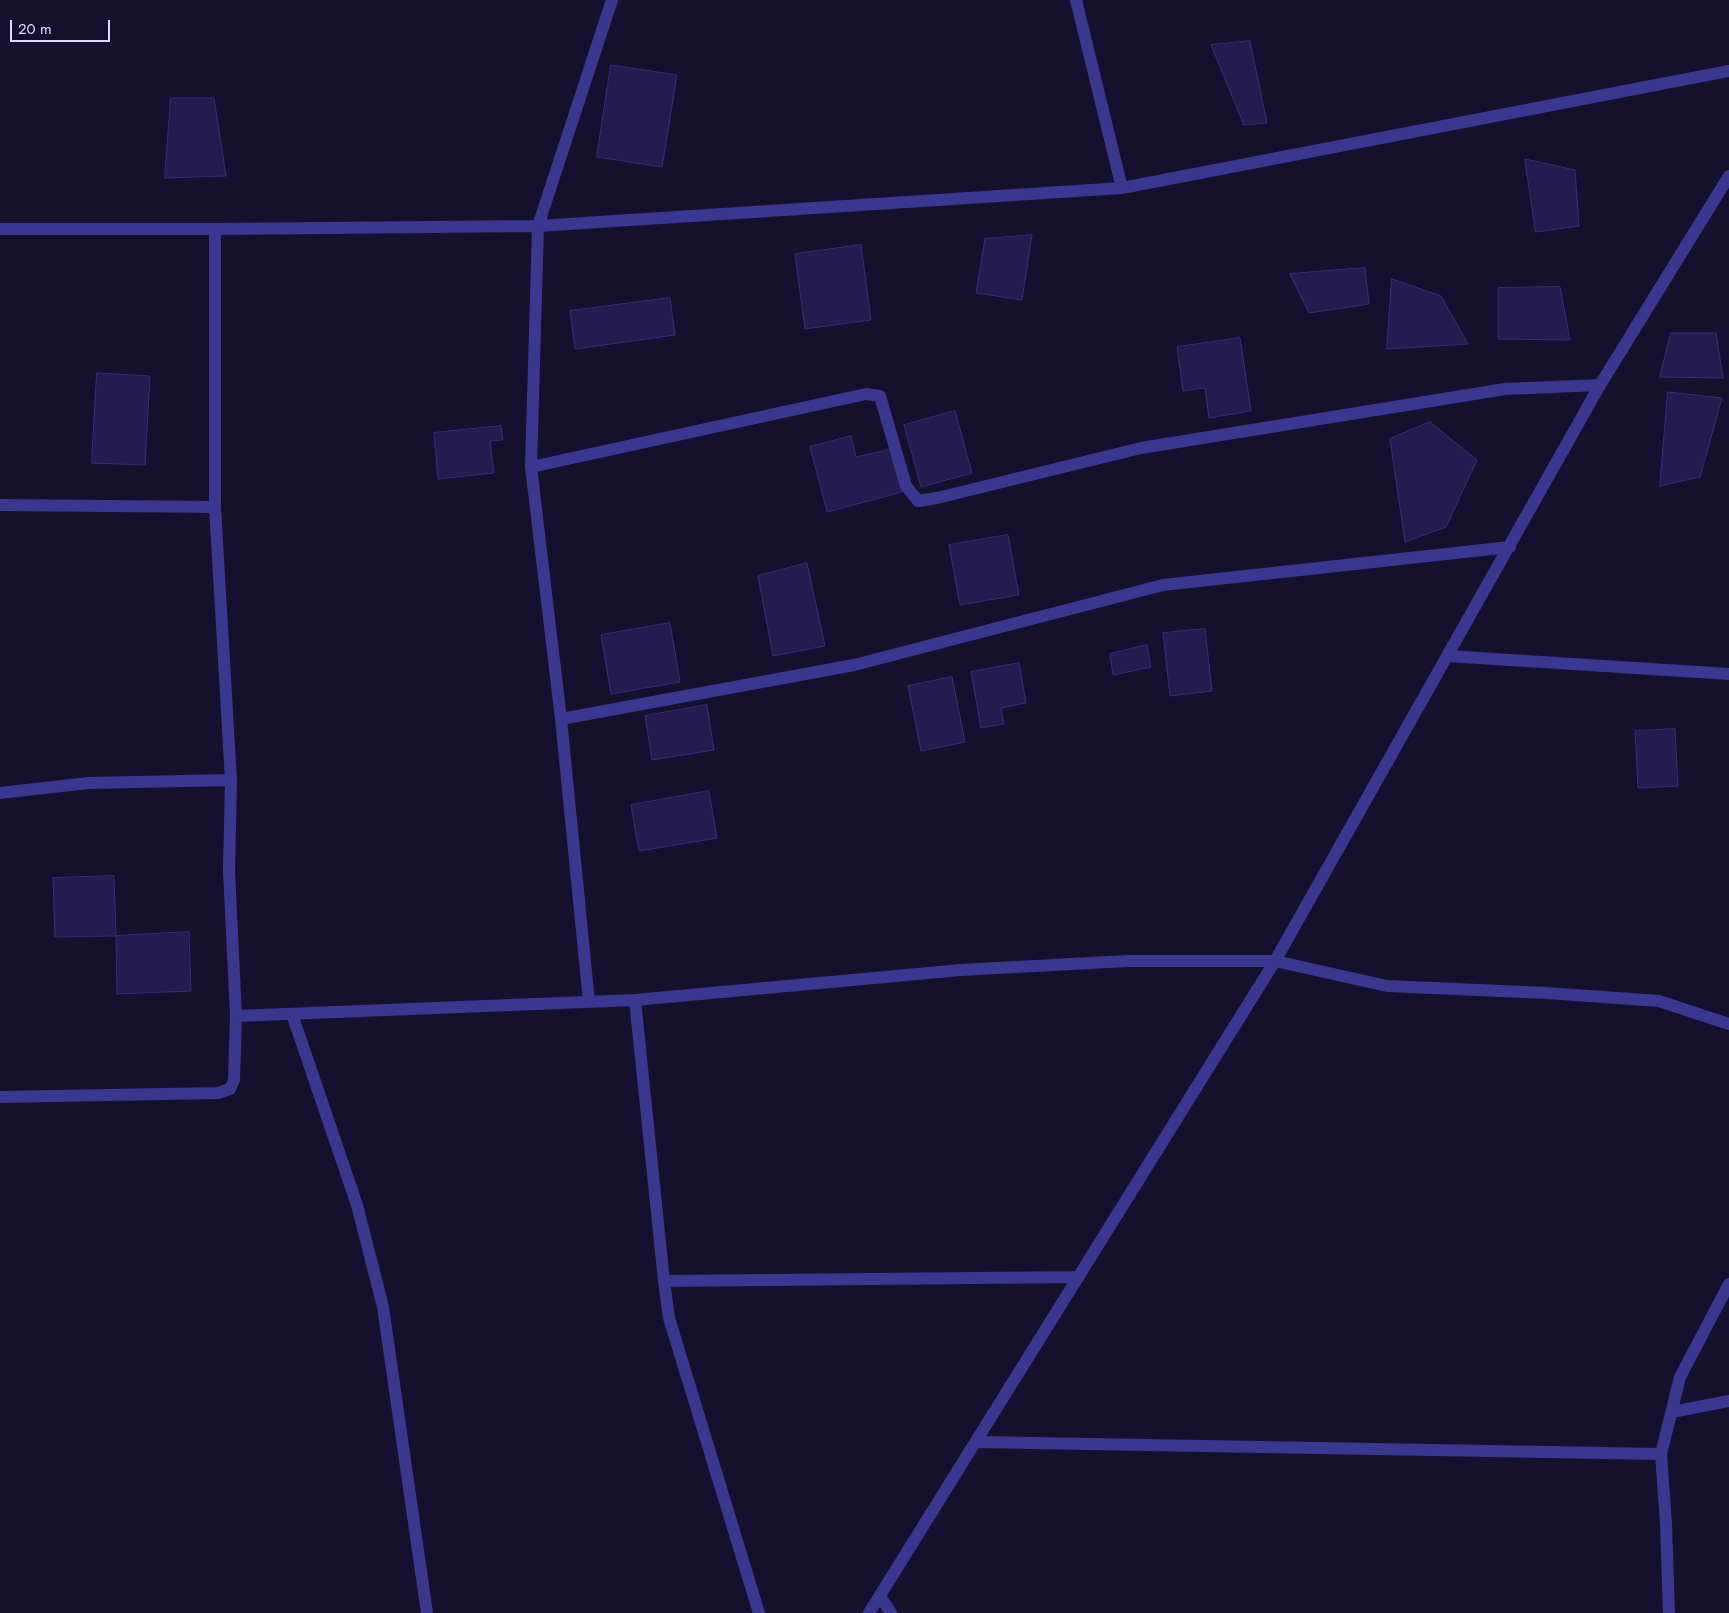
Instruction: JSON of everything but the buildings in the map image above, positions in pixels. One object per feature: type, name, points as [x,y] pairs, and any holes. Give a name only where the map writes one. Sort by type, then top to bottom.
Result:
[{"type":"street","points":[[589,1002],[560,719],[531,467],[538,226],[612,0]]},
{"type":"street","points":[[1076,0],[1122,188]]},
{"type":"street","points":[[0,228],[215,229],[538,226],[1122,188],[1729,71]]},
{"type":"street","points":[[869,1613],[1275,962],[1600,385],[1729,176]]},
{"type":"street","points":[[0,1097],[218,1093],[230,1089],[234,1080],[236,1016],[229,871],[231,780],[215,507],[215,229]]},
{"type":"street","points":[[531,467],[866,394],[880,396],[906,486],[918,501],[1141,448],[1505,389],[1600,385]]},
{"type":"street","points":[[0,505],[215,507]]},
{"type":"street","points":[[560,719],[854,665],[1163,585],[1510,547]]},
{"type":"street","points":[[1448,656],[1729,674]]},
{"type":"street","points":[[0,792],[88,783],[231,780]]},
{"type":"street","points":[[236,1016],[635,1000],[970,969],[1127,961],[1275,962],[1387,986],[1547,993],[1659,1001],[1729,1024]]},
{"type":"street","points":[[635,1000],[669,1318],[759,1613]]},
{"type":"street","points":[[292,1014],[357,1205],[383,1308],[427,1613]]},
{"type":"street","points":[[664,1281],[1078,1277]]},
{"type":"street","points":[[1669,1613],[1661,1454],[1680,1377],[1729,1284]]},
{"type":"street","points":[[1672,1412],[1729,1400]]},
{"type":"street","points":[[976,1442],[1661,1454]]},
{"type":"street","points":[[880,1596],[891,1613]]}]
